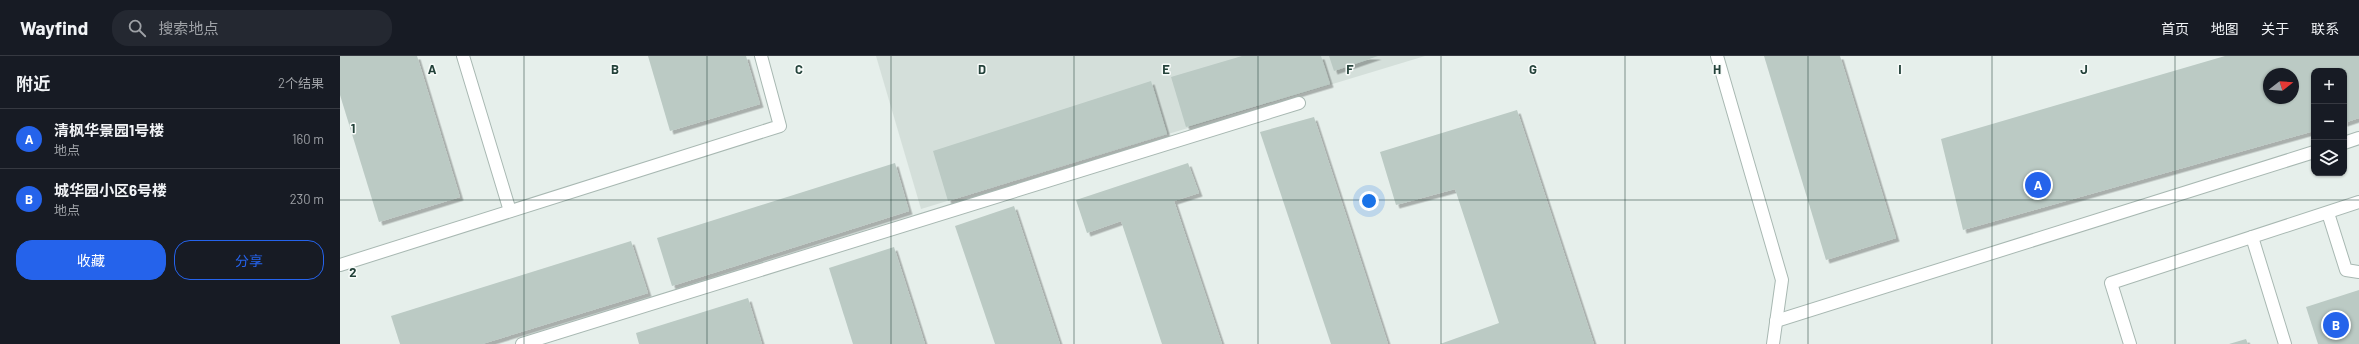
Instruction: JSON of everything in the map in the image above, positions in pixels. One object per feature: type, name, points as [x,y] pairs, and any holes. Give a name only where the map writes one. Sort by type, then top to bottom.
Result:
[{"type":"street","points":[[463,56],[510,211]]},
{"type":"street","points":[[340,265],[780,126],[761,56]]},
{"type":"street","points":[[1717,56],[1782,280],[1773,344]]},
{"type":"street","points":[[522,344],[1299,103]]},
{"type":"street","points":[[2347,142],[2359,138]]},
{"type":"street","points":[[1776,321],[2311,153]]},
{"type":"street","points":[[2130,344],[2111,283],[2359,202]]},
{"type":"street","points":[[2328,213],[2346,270],[2359,272]]},
{"type":"street","points":[[2252,237],[2285,344]]},
{"type":"shaded area","points":[[876,56],[1425,56],[921,209]]},
{"type":"building","points":[[340,56],[417,56],[460,197],[379,222],[340,95]]},
{"type":"building","points":[[648,56],[746,56],[760,104],[670,131]]},
{"type":"building","points":[[1242,56],[1321,56],[1330,84],[1186,127],[1171,77]]},
{"type":"building","points":[[1329,56],[1378,56],[1334,71]]},
{"type":"building","points":[[1764,56],[1840,56],[1896,238],[1826,260]]},
{"type":"building","points":[[2225,56],[2359,56],[2359,118],[2347,122],[2347,68],[2311,68],[2311,132],[1963,230],[1941,139]]},
{"type":"building","points":[[1151,81],[1167,134],[948,201],[933,151]]},
{"type":"building","points":[[1517,110],[1594,344],[1440,344],[1499,323],[1455,189],[1396,205],[1380,152]]},
{"type":"building","points":[[1314,117],[1388,344],[1331,344],[1260,132]]},
{"type":"building","points":[[895,163],[909,211],[672,286],[657,238]]},
{"type":"building","points":[[1188,163],[1199,193],[1174,201],[1222,344],[1162,344],[1121,221],[1087,233],[1076,200]]},
{"type":"building","points":[[1014,206],[1060,344],[995,344],[955,226]]},
{"type":"building","points":[[631,241],[648,293],[482,344],[400,344],[391,316]]},
{"type":"building","points":[[894,247],[925,344],[853,344],[829,268]]},
{"type":"building","points":[[2359,290],[2359,344],[2318,344],[2306,307]]},
{"type":"building","points":[[748,298],[762,344],[639,344],[636,333]]},
{"type":"building","points":[[2246,339],[2248,344],[2229,344]]},
{"type":"place","name":"清枫华景园1号楼","points":[[2038,185]]},
{"type":"place","name":"城华园小区6号楼","points":[[2336,325]]}]
